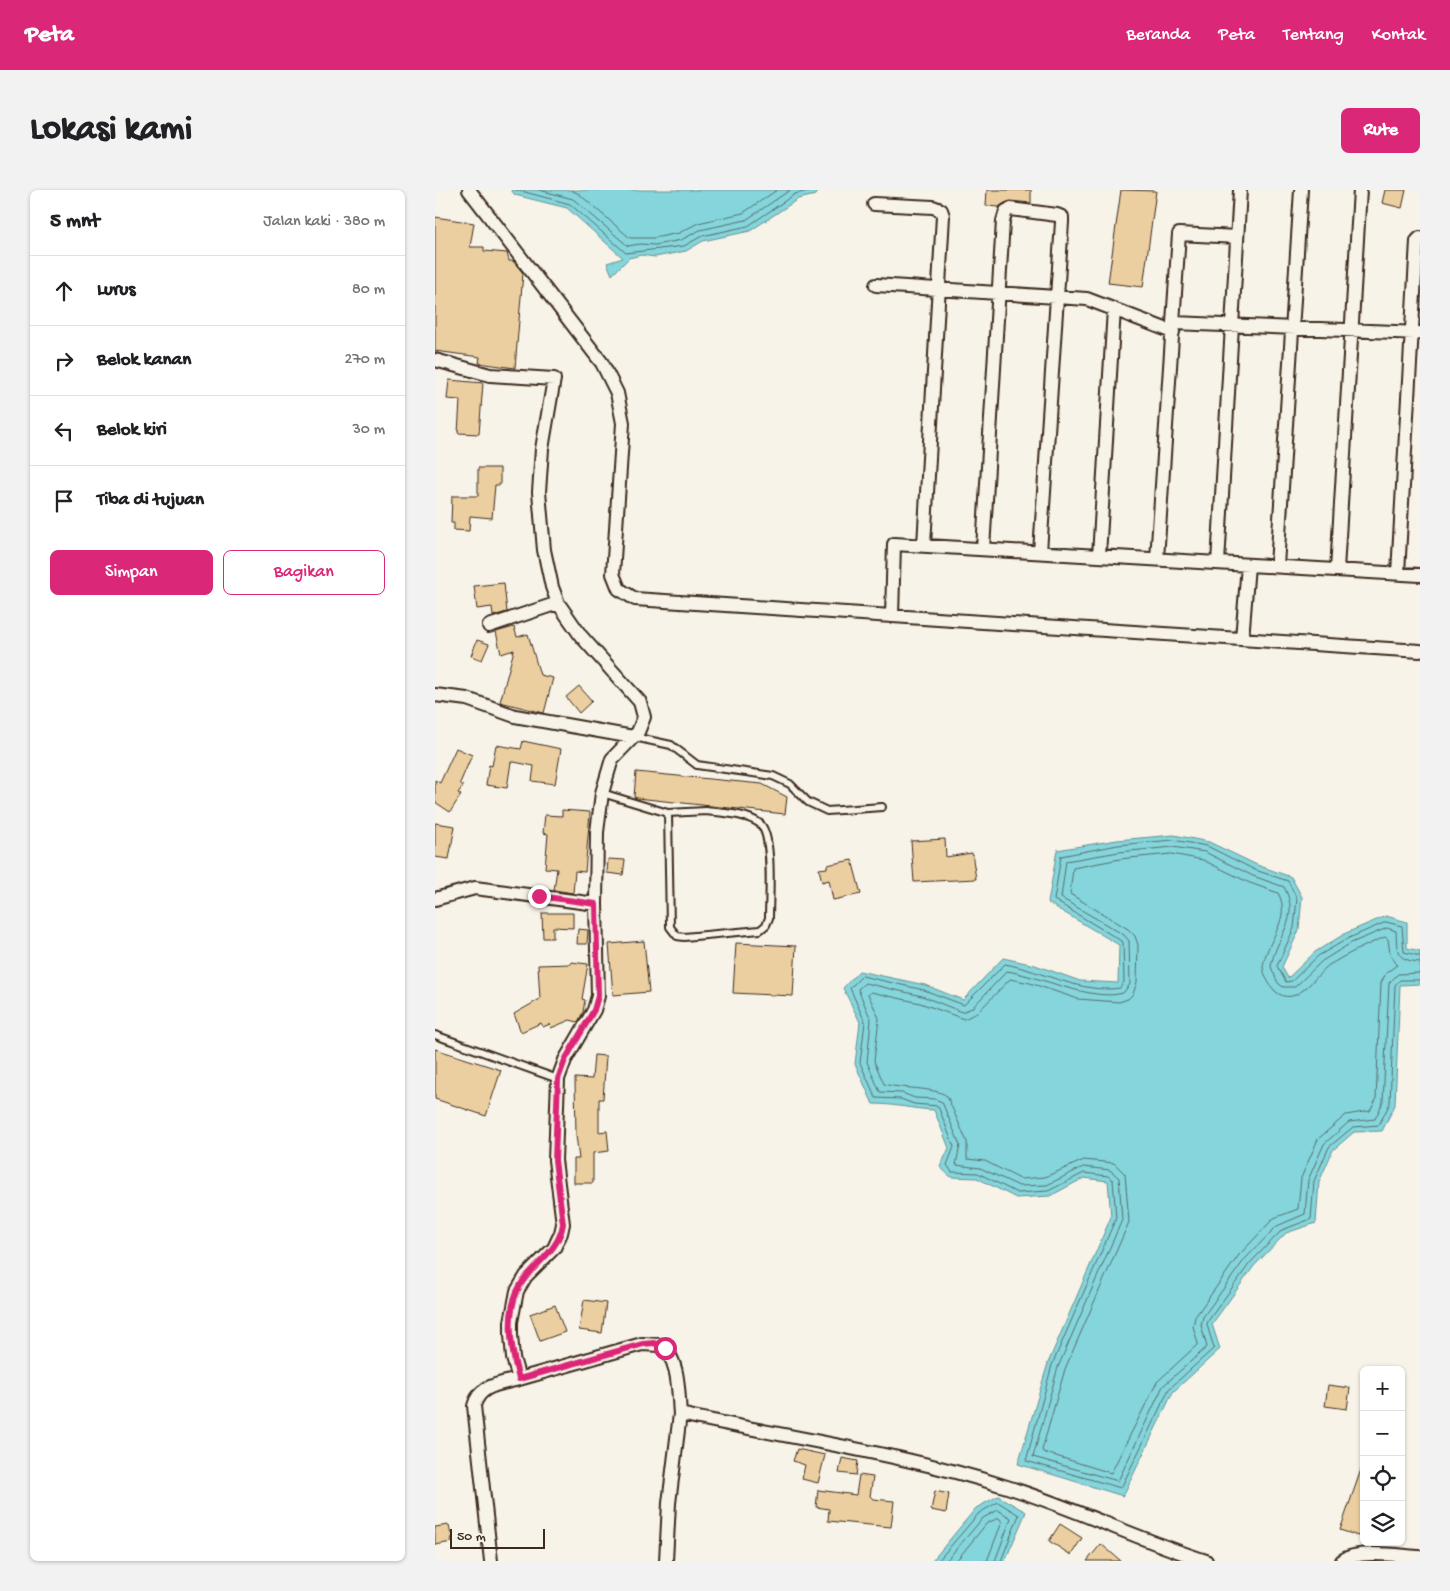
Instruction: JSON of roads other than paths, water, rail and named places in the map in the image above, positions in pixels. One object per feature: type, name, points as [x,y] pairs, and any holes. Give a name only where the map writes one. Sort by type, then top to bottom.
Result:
[{"type":"street","points":[[469,190],[602,363],[617,393],[623,423],[613,574],[619,589],[635,599],[1420,651]]},
{"type":"street","points":[[1218,563],[1240,190]]},
{"type":"street","points":[[1277,566],[1294,329],[1301,190]]},
{"type":"street","points":[[1337,570],[1360,190]]},
{"type":"street","points":[[874,204],[933,207],[941,210],[943,216],[937,289],[925,545]]},
{"type":"street","points":[[983,549],[1003,221],[1006,211],[1010,209],[1062,217],[1040,552]]},
{"type":"street","points":[[1157,559],[1179,234],[1237,237]]},
{"type":"street","points":[[1398,573],[1416,333],[1417,241],[1420,238]]},
{"type":"street","points":[[876,285],[1087,298],[1173,327],[1232,326],[1416,333]]},
{"type":"street","points":[[1099,556],[1115,309]]},
{"type":"street","points":[[435,360],[490,375],[554,379],[540,462],[540,511],[544,550],[558,603],[592,650],[629,686],[643,706],[643,722],[633,737],[612,759],[602,793],[597,832],[597,1002],[565,1060],[558,1079],[555,1160],[563,1224],[554,1248],[526,1276],[517,1291],[511,1322],[511,1346],[519,1379]]},
{"type":"street","points":[[892,616],[894,544],[1420,575]]},
{"type":"street","points":[[1242,639],[1248,564]]},
{"type":"street","points":[[489,626],[558,603]]},
{"type":"street","points":[[435,695],[467,698],[515,716],[633,737]]},
{"type":"street","points":[[435,899],[475,888],[596,904]]},
{"type":"street","points":[[491,1561],[474,1406],[476,1396],[483,1390],[519,1379],[654,1343],[665,1348],[673,1363],[681,1414],[669,1503],[666,1561]]},
{"type":"street","points":[[681,1414],[897,1458],[976,1478],[1049,1501],[1125,1533],[1206,1561]]},
{"type":"street","points":[[1342,1561],[1351,1556],[1361,1555],[1420,1557]]},
{"type":"lane","points":[[633,737],[671,745],[697,765],[773,776],[790,784],[809,802],[827,811],[882,806]]},
{"type":"lane","points":[[602,793],[667,813],[706,812],[737,815],[759,823],[763,827],[768,844],[769,918],[766,925],[751,932],[707,937],[684,937],[673,932],[668,920],[667,813]]},
{"type":"lane","points":[[435,1035],[558,1079]]},
{"type":"water","points":[[511,190],[819,190],[816,195],[798,199],[750,231],[703,241],[686,251],[655,257],[641,255],[629,258],[612,275],[607,263],[623,258],[567,208],[515,195]]},
{"type":"water","points":[[1174,835],[1209,842],[1257,865],[1291,877],[1302,897],[1299,930],[1282,967],[1288,978],[1315,952],[1346,933],[1386,916],[1407,922],[1407,948],[1420,951],[1420,984],[1400,985],[1395,1105],[1382,1131],[1354,1132],[1333,1150],[1319,1182],[1316,1223],[1286,1233],[1254,1266],[1212,1324],[1220,1349],[1173,1392],[1123,1496],[1018,1464],[1048,1363],[1111,1217],[1108,1181],[1084,1178],[1050,1196],[1016,1198],[977,1178],[951,1177],[940,1167],[949,1148],[934,1110],[873,1104],[855,1064],[860,1022],[843,988],[859,971],[925,985],[963,1000],[1003,958],[1035,965],[1080,981],[1118,983],[1119,945],[1048,903],[1057,850],[1117,840]]},
{"type":"water","points":[[998,1496],[1026,1512],[1005,1561],[932,1561],[976,1508]]}]
